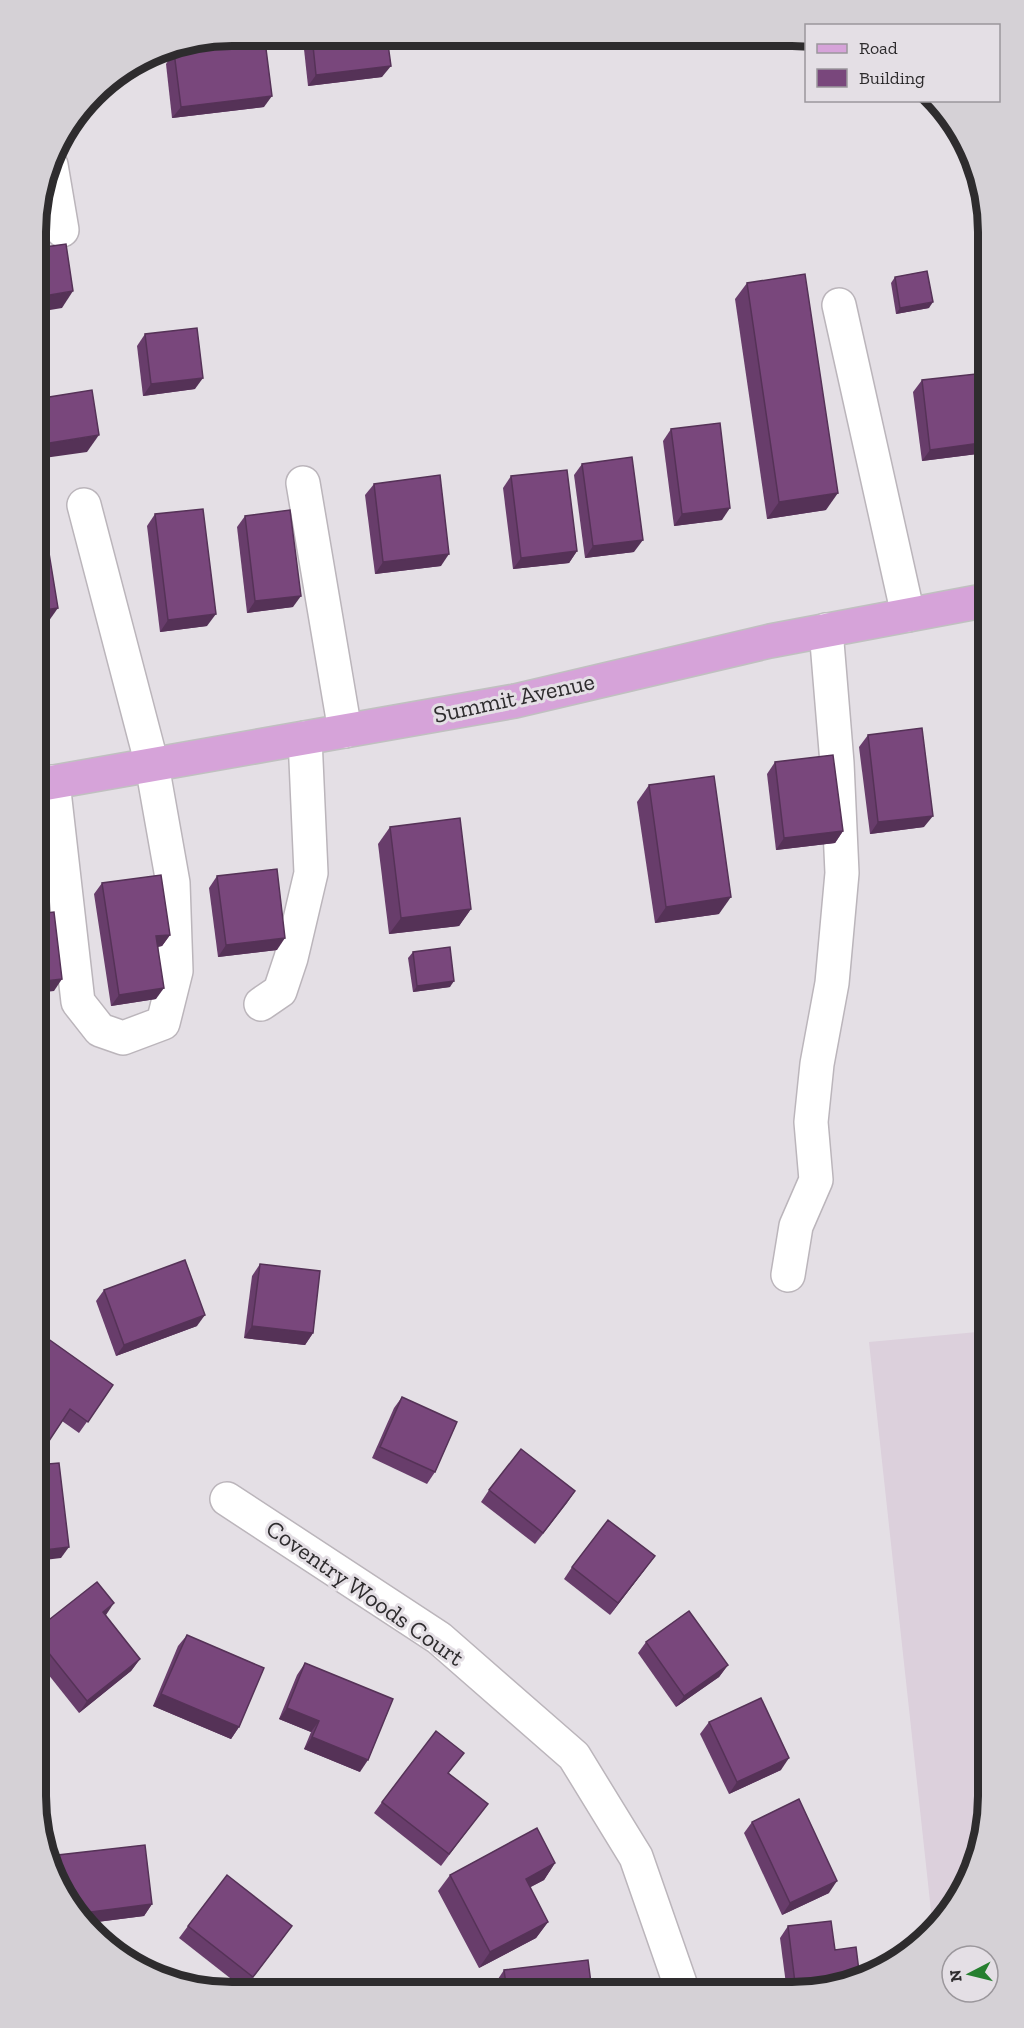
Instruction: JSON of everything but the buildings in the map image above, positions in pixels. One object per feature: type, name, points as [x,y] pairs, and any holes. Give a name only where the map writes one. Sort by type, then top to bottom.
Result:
[{"type":"main road","name":"Summit Avenue","points":[[47,783],[515,701],[770,640],[978,602]]},
{"type":"street","points":[[54,182],[62,230]]},
{"type":"street","points":[[839,305],[909,615]]},
{"type":"street","points":[[303,483],[345,731]]},
{"type":"street","points":[[47,794],[78,1002],[100,1030],[123,1038],[163,1023],[176,971],[173,883],[152,765],[84,505]]},
{"type":"street","points":[[788,1275],[796,1226],[816,1180],[811,1122],[817,1064],[832,983],[842,873],[837,763],[826,630]]},
{"type":"street","points":[[261,1004],[280,991],[291,958],[311,873],[305,738]]},
{"type":"street","name":"Coventry Woods Court","points":[[227,1499],[439,1638],[574,1756],[636,1857],[680,1982]]},
{"type":"shaded area","points":[[977,1332],[977,1807],[968,1855],[946,1899],[932,1917],[869,1342]]}]
